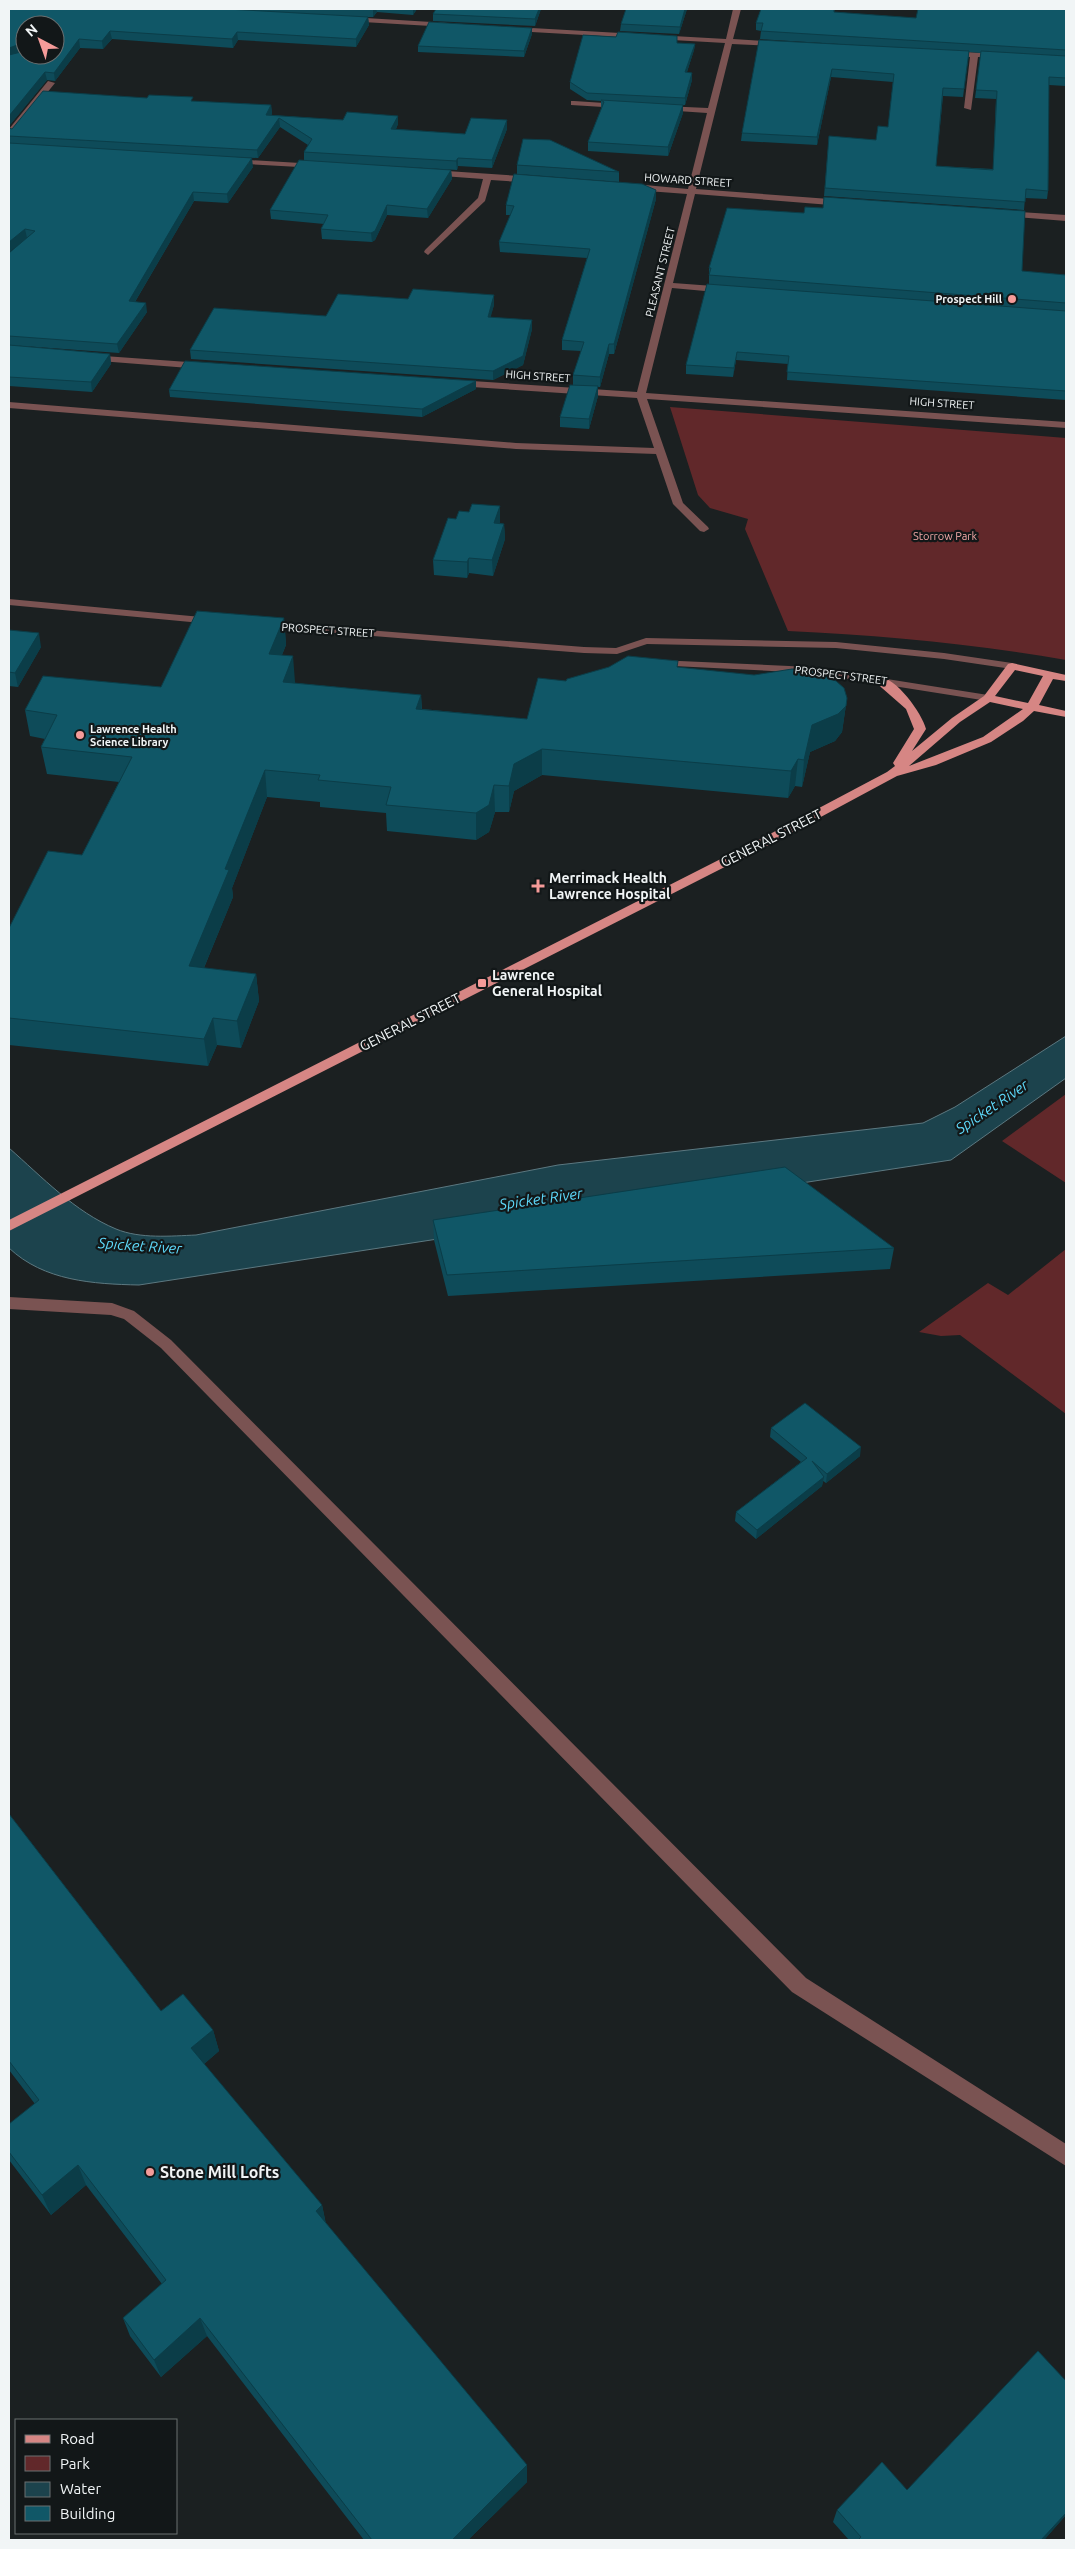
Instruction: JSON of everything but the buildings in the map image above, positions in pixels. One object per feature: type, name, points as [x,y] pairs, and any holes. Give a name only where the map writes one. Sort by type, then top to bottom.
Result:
[{"type":"main road","name":"PROSPECT STREET","points":[[1012,666],[1066,678]]},
{"type":"main road","name":"GENERAL STREET","points":[[891,775],[956,720],[988,698],[1012,666]]},
{"type":"main road","name":"GENERAL STREET","points":[[9,1226],[781,833],[891,775],[934,763],[1009,727],[1032,707],[1050,674]]},
{"type":"main road","points":[[878,679],[912,707],[919,719],[920,729],[891,775]]},
{"type":"main road","name":"PROSPECT STREET","points":[[988,698],[1066,714]]},
{"type":"street","name":"PLEASANT STREET","points":[[641,395],[736,9]]},
{"type":"street","points":[[342,19],[461,26]]},
{"type":"street","points":[[501,28],[788,44]]},
{"type":"street","points":[[935,53],[1011,57]]},
{"type":"street","points":[[968,108],[974,55]]},
{"type":"street","points":[[9,134],[50,83]]},
{"type":"street","points":[[574,103],[633,106]]},
{"type":"street","points":[[653,107],[712,111]]},
{"type":"street","points":[[221,160],[328,167]]},
{"type":"street","points":[[425,173],[546,181]]},
{"type":"street","points":[[428,252],[482,199],[488,177]]},
{"type":"street","name":"HOWARD STREET","points":[[624,187],[848,203]]},
{"type":"street","points":[[1000,214],[1066,218]]},
{"type":"street","points":[[668,286],[737,291]]},
{"type":"street","points":[[80,357],[208,366]]},
{"type":"street","name":"HIGH STREET","points":[[444,382],[1066,425]]},
{"type":"street","points":[[641,395],[678,504],[704,529]]},
{"type":"street","points":[[9,405],[516,446],[660,451]]},
{"type":"street","points":[[9,602],[228,622]]},
{"type":"street","name":"PROSPECT STREET","points":[[257,624],[617,651],[646,641],[836,645],[944,656],[1012,666]]},
{"type":"street","name":"PROSPECT STREET","points":[[617,651],[628,658]]},
{"type":"street","name":"PROSPECT STREET","points":[[644,663],[812,670],[988,698]]},
{"type":"street","points":[[9,1302],[112,1309],[129,1315],[166,1344],[799,1985],[1066,2156]]},
{"type":"green space","name":"Storrow Park","points":[[670,407],[1066,438],[1066,660],[997,649],[927,641],[788,631],[745,529],[748,519],[710,508],[698,495]]},
{"type":"green space","points":[[1066,1094],[1066,1183],[1002,1141]]},
{"type":"green space","points":[[1066,1249],[1066,1414],[960,1335],[941,1336],[919,1332],[988,1283],[1008,1295]]},
{"type":"water","name":"Spicket River","points":[[1066,1036],[1066,1078],[951,1160],[139,1285],[87,1282],[53,1274],[38,1268],[9,1248],[9,1148],[73,1204],[116,1229],[145,1236],[196,1235],[558,1165],[923,1123],[955,1107]]},
{"type":"place","name":"Prospect Hill","points":[[1012,299]]},
{"type":"place","name":"Lawrence Health Science Library","points":[[80,735]]},
{"type":"place","name":"Merrimack Health Lawrence Hospital","points":[[538,886]]},
{"type":"place","name":"Lawrence General Hospital","points":[[482,983]]},
{"type":"place","name":"Stone Mill Lofts","points":[[150,2172]]}]
